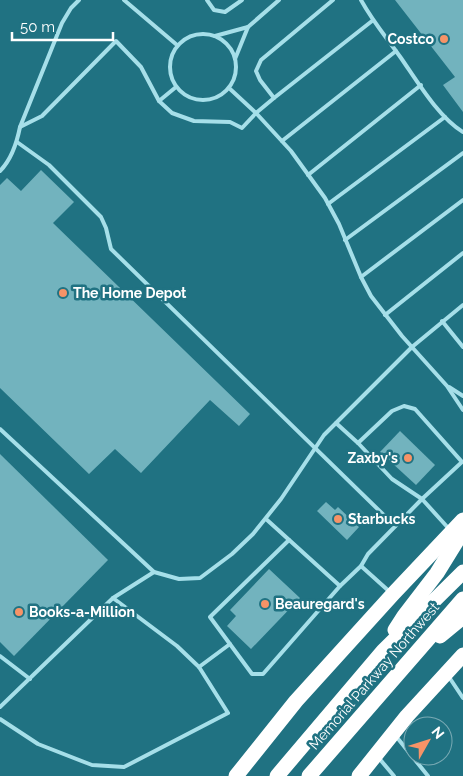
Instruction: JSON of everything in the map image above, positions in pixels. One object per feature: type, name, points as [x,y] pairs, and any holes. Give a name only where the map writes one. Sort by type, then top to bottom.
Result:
[{"type":"highway","points":[[383,650],[404,616],[437,573],[463,520]]},
{"type":"highway","points":[[236,776],[296,701],[393,594],[457,532]]},
{"type":"highway","name":"Memorial Parkway Northwest","points":[[277,776],[383,650],[463,572]]},
{"type":"highway","name":"Memorial Parkway Northwest","points":[[309,776],[463,599]]},
{"type":"highway","points":[[398,673],[463,617]]},
{"type":"highway","points":[[359,776],[393,733],[463,655]]},
{"type":"lane","points":[[0,171],[17,142],[20,127],[62,23],[71,8],[79,0]]},
{"type":"lane","points":[[124,0],[177,45]]},
{"type":"lane","points":[[207,0],[214,10],[226,12],[242,0]]},
{"type":"lane","points":[[215,36],[248,27],[279,0]]},
{"type":"lane","points":[[274,98],[260,80],[256,71],[261,60],[334,0]]},
{"type":"lane","points":[[361,0],[372,21],[421,86],[452,125],[463,132]]},
{"type":"lane","points":[[20,127],[42,116],[116,41],[141,67],[159,101],[172,114],[194,121],[230,122],[242,128],[274,98],[372,21]]},
{"type":"lane","points":[[235,59],[248,27]]},
{"type":"lane","points":[[195,34],[215,36],[231,50],[235,59],[234,79],[229,88],[212,100],[201,101],[190,98],[181,93],[170,75],[169,64],[172,54],[177,45],[185,38],[195,34]]},
{"type":"lane","points":[[282,142],[396,51]]},
{"type":"lane","points":[[308,175],[421,86]]},
{"type":"lane","points":[[159,101],[176,87]]},
{"type":"lane","points":[[229,88],[256,113],[308,175],[328,204],[371,296],[412,347],[447,386],[463,410]]},
{"type":"lane","points":[[328,204],[445,117]]},
{"type":"lane","points":[[17,142],[49,165],[101,217],[111,249],[395,526]]},
{"type":"lane","points":[[345,240],[463,153]]},
{"type":"lane","points":[[361,277],[463,200]]},
{"type":"lane","points":[[385,315],[463,254]]},
{"type":"lane","points":[[0,429],[154,572],[179,579],[200,578],[232,554],[253,534],[281,499],[324,435],[412,347],[463,305]]},
{"type":"lane","points":[[442,321],[463,347]]},
{"type":"lane","points":[[447,386],[463,396]]},
{"type":"lane","points":[[289,540],[210,617],[252,674],[263,674],[340,586],[361,566],[368,554],[422,499],[462,462],[415,410],[404,406],[392,411],[358,443]]},
{"type":"lane","points":[[336,423],[392,479],[422,499],[457,532]]},
{"type":"lane","points":[[266,519],[340,586]]},
{"type":"lane","points":[[361,566],[393,594]]},
{"type":"lane","points":[[0,707],[113,598],[154,572]]},
{"type":"lane","points":[[0,719],[38,744],[92,765],[124,767],[228,713],[199,667],[177,646],[113,598]]},
{"type":"lane","points":[[199,667],[230,644]]},
{"type":"lane","points":[[0,656],[30,679]]},
{"type":"lane","points":[[446,672],[463,698]]},
{"type":"lane","points":[[393,733],[428,776]]},
{"type":"lane","points":[[376,755],[394,776]]},
{"type":"building","name":"Costco","points":[[395,0],[463,0],[463,112],[443,85],[455,77]]},
{"type":"building","name":"The Home Depot","points":[[41,170],[74,202],[53,223],[250,414],[239,426],[210,400],[141,473],[115,449],[89,474],[0,388],[0,185],[7,178],[21,191]]},
{"type":"building","name":"Zaxby's","points":[[400,431],[435,465],[416,485],[380,452]]},
{"type":"building","points":[[0,454],[108,560],[14,656],[0,642]]},
{"type":"building","name":"Starbucks","points":[[326,502],[335,510],[338,507],[359,527],[347,540],[317,511]]},
{"type":"building","name":"Beauregard's","points":[[269,569],[300,598],[251,649],[227,626],[236,616],[230,610]]},
{"type":"place","name":"Costco","points":[[444,39]]},
{"type":"place","name":"The Home Depot","points":[[63,293]]},
{"type":"place","name":"Zaxby's","points":[[408,458]]},
{"type":"place","name":"Starbucks","points":[[338,519]]},
{"type":"place","name":"Beauregard's","points":[[265,604]]},
{"type":"place","name":"Books-a-Million","points":[[19,612]]}]
